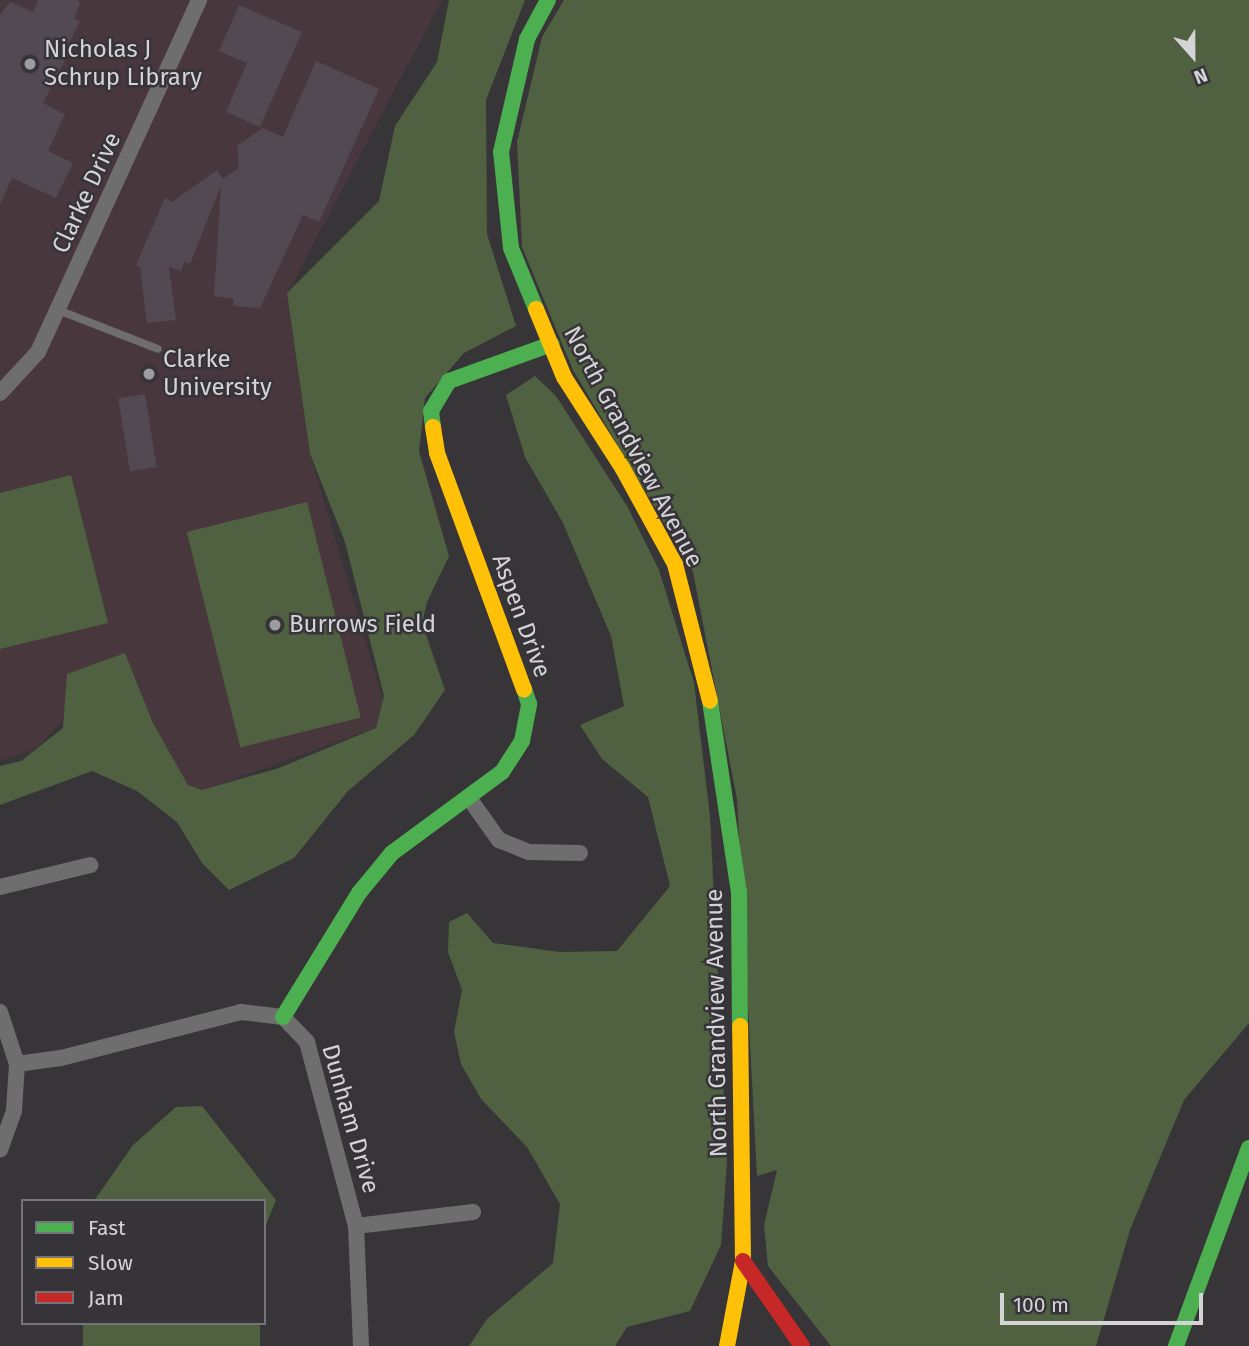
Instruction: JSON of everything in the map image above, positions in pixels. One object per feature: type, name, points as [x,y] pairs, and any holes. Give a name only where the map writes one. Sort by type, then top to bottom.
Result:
[{"type":"street","name":"Clarke Drive","points":[[0,393],[38,352],[199,0]]},
{"type":"street","name":"North Grandview Avenue","points":[[548,0],[527,39],[501,152],[511,248],[564,377],[623,469],[675,564],[706,675],[739,892],[743,1261],[727,1346]]},
{"type":"street","name":"Aspen Drive","points":[[283,1017],[359,893],[384,863],[502,772],[515,751],[529,704],[437,453],[431,411],[449,381],[551,344]]},
{"type":"street","points":[[469,798],[499,840],[529,852],[580,853]]},
{"type":"street","points":[[0,887],[90,865]]},
{"type":"street","points":[[0,1012],[17,1064],[14,1111],[0,1150]]},
{"type":"street","points":[[17,1064],[61,1058],[242,1012],[283,1017]]},
{"type":"street","name":"Dunham Drive","points":[[283,1017],[307,1042],[356,1226],[361,1346]]},
{"type":"street","points":[[1176,1346],[1249,1148]]},
{"type":"street","points":[[356,1226],[472,1212]]},
{"type":"street","points":[[743,1261],[802,1346]]},
{"type":"lane","points":[[58,310],[158,349]]},
{"type":"shaded area","name":"Clarke University","points":[[0,0],[442,0],[287,294],[310,454],[390,723],[203,790],[188,785],[153,723],[125,653],[37,748],[0,761]]},
{"type":"green space","points":[[449,0],[525,0],[486,100],[487,234],[516,326],[464,353],[425,398],[419,451],[449,556],[427,602],[422,623],[445,690],[414,735],[348,791],[294,858],[229,890],[202,863],[177,822],[137,791],[92,771],[0,805],[0,766],[21,761],[63,728],[67,674],[125,653],[153,723],[188,785],[202,790],[279,768],[376,728],[384,696],[345,542],[310,454],[287,293],[379,201],[395,126],[437,62]]},
{"type":"green space","points":[[564,0],[1249,0],[1249,1023],[1184,1100],[1130,1230],[1096,1346],[831,1346],[768,1266],[764,1225],[777,1170],[757,1176],[737,799],[693,572],[573,370],[522,247],[517,142],[542,37]]},
{"type":"green space","points":[[535,376],[556,396],[627,506],[659,570],[694,683],[710,816],[727,1162],[721,1245],[690,1311],[627,1327],[615,1346],[469,1346],[487,1319],[553,1263],[560,1204],[527,1147],[481,1099],[461,1064],[454,1032],[462,990],[448,952],[449,922],[467,913],[493,943],[560,952],[617,951],[670,886],[648,797],[602,759],[580,725],[624,706],[611,636],[563,523],[525,457],[506,395]]},
{"type":"green space","points":[[71,475],[108,623],[0,649],[0,493]]},
{"type":"green space","name":"Burrows Field","points":[[307,502],[361,717],[240,747],[187,532]]},
{"type":"green space","points":[[202,1106],[276,1200],[266,1225],[266,1199],[95,1199],[133,1145],[176,1107]]},
{"type":"green space","points":[[83,1325],[260,1325],[260,1346],[83,1346]]},
{"type":"building","points":[[38,0],[77,0],[80,4],[74,18],[80,21],[61,59],[65,60],[43,103],[65,114],[48,151],[73,163],[56,198],[12,178],[0,204],[0,15],[10,2],[33,12]]},
{"type":"building","points":[[239,5],[302,32],[260,127],[226,112],[247,63],[219,51]]},
{"type":"building","points":[[316,61],[379,89],[319,222],[303,215],[260,308],[233,306],[234,299],[214,296],[221,186],[190,264],[184,262],[181,271],[169,267],[176,320],[147,323],[140,267],[136,265],[165,198],[172,202],[217,170],[223,179],[239,168],[237,146],[263,128],[283,137]]},
{"type":"building","points":[[145,394],[157,467],[130,471],[118,398]]},
{"type":"traffic: fast","points":[[536,309],[511,248],[501,152],[527,39],[548,0]]},
{"type":"traffic: fast","points":[[433,427],[431,411],[449,381],[551,344]]},
{"type":"traffic: fast","points":[[283,1017],[359,893],[392,853],[502,772],[522,741],[529,704],[524,689]]},
{"type":"traffic: fast","points":[[710,701],[739,892],[740,1026]]},
{"type":"traffic: fast","points":[[1176,1346],[1249,1148]]},
{"type":"traffic: slow","points":[[536,309],[564,377],[623,469],[675,564],[710,701]]},
{"type":"traffic: slow","points":[[433,427],[437,453],[524,689]]},
{"type":"traffic: slow","points":[[727,1346],[743,1261],[740,1026]]},
{"type":"traffic: jam","points":[[743,1261],[802,1346]]},
{"type":"place","name":"Nicholas J Schrup Library","points":[[30,64]]},
{"type":"place","name":"Clarke University","points":[[149,374]]},
{"type":"place","name":"Burrows Field","points":[[275,625]]}]
